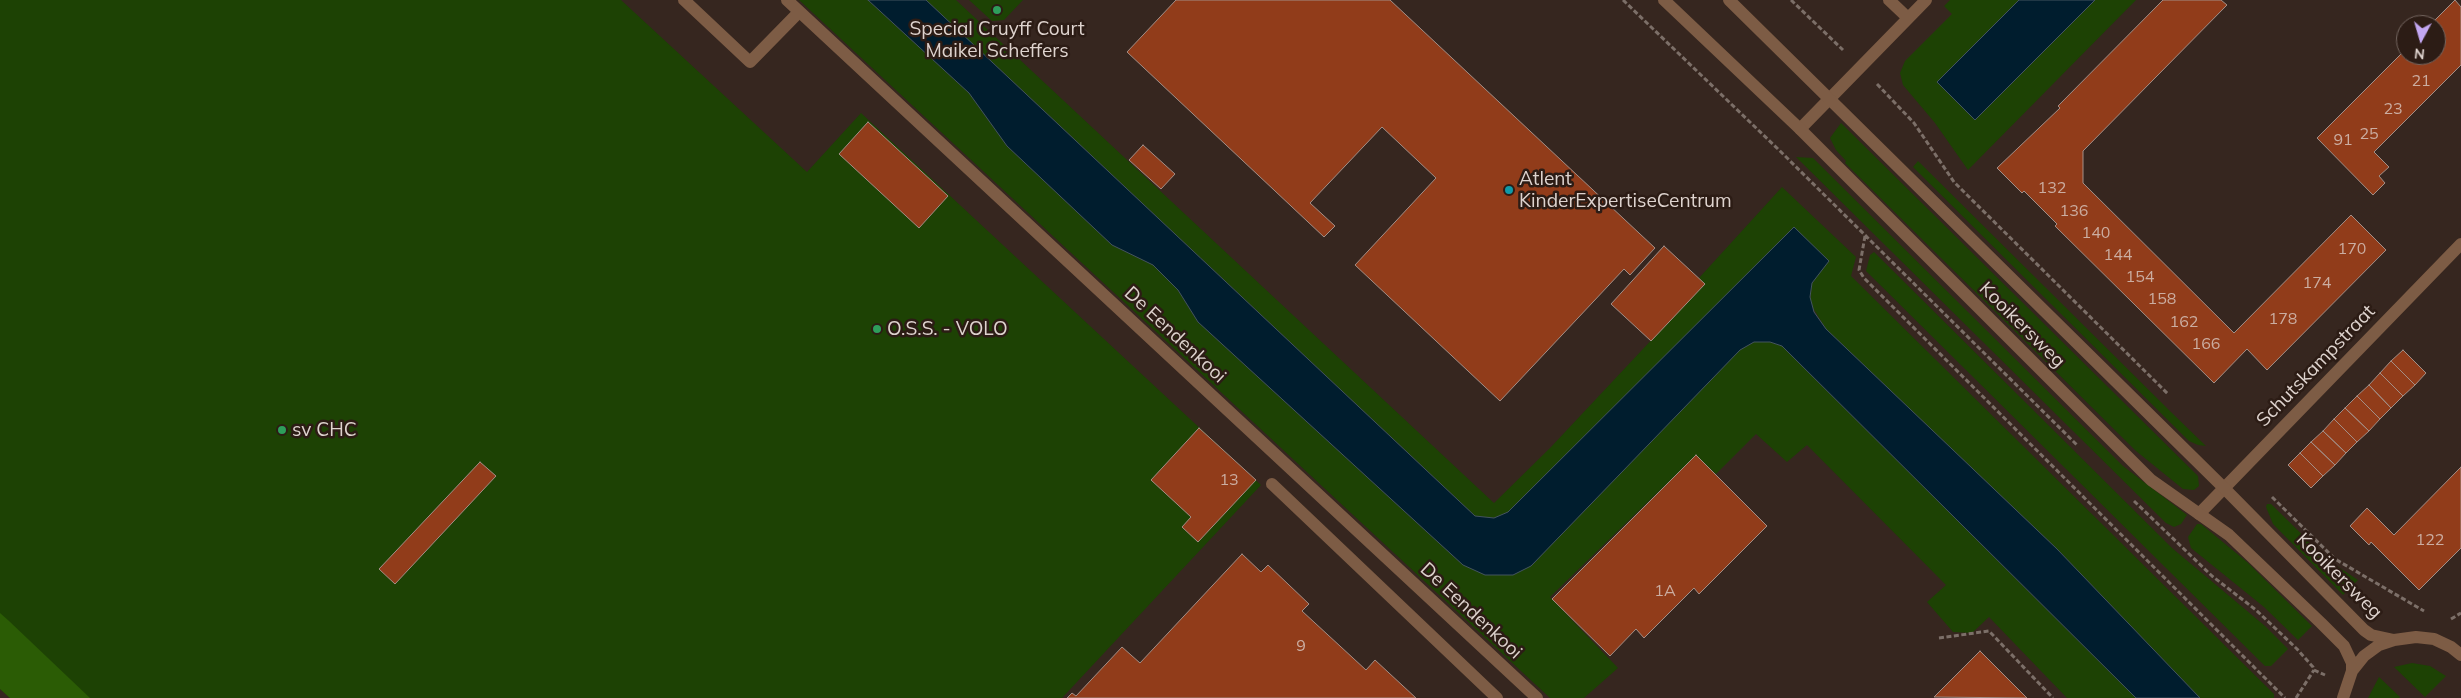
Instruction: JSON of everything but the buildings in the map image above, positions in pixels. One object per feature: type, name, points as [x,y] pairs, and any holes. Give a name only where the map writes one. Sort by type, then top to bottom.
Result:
[{"type":"street","points":[[684,0],[750,62],[799,12]]},
{"type":"street","name":"De Eendenkooi","points":[[787,0],[1537,698]]},
{"type":"street","name":"Kooikersweg","points":[[1664,0],[1800,129],[2151,480],[2229,535],[2344,646],[2352,664],[2352,671]]},
{"type":"street","name":"Kooikersweg","points":[[1729,0],[2224,488],[2364,630],[2371,635],[2394,640]]},
{"type":"street","points":[[1889,0],[1908,18]]},
{"type":"street","points":[[1800,129],[1926,0]]},
{"type":"street","name":"Schutskampstraat","points":[[2199,514],[2461,244]]},
{"type":"street","points":[[1272,484],[1498,698]]},
{"type":"street","points":[[2343,698],[2352,671],[2364,656],[2379,645],[2394,640],[2416,637],[2434,639],[2458,650]]},
{"type":"path","points":[[1791,0],[1914,123],[1954,182],[2173,399]]},
{"type":"path","points":[[1865,236],[1859,270],[1864,278],[2285,698]]},
{"type":"path","name":"Kooikersweg","points":[[2243,469],[2335,559],[2427,614]]},
{"type":"path","points":[[1939,638],[1989,631],[2052,698]]},
{"type":"path","points":[[2296,698],[2314,670],[2326,676]]},
{"type":"green space","points":[[0,0],[621,0],[807,172],[861,113],[1261,485],[1062,698],[10,698],[0,689]]},
{"type":"green space","points":[[799,0],[868,0],[969,93],[1007,146],[1112,245],[1153,265],[1178,290],[1198,322],[1463,565],[1740,350],[1754,342],[1770,342],[1782,346],[2136,698],[2067,698],[1989,617],[1972,633],[1953,632],[1927,602],[1946,585],[1807,445],[1787,462],[1756,434],[1716,474],[1696,455],[1550,597],[1618,668],[1584,698],[1550,698]]},
{"type":"green space","points":[[926,0],[956,0],[1494,503],[1550,448],[1704,284],[1699,278],[1782,187],[1856,257],[1851,276],[2274,694],[2274,698],[2200,698],[2057,549],[1826,329],[1810,303],[1812,283],[1815,280],[1508,512],[1494,518],[1475,516]]},
{"type":"green space","name":"Special Cruyff Court Maikel Scheffers","points":[[969,0],[1023,0],[1004,20],[992,21]]},
{"type":"green space","points":[[1950,0],[2019,0],[1938,81],[1975,120],[2095,0],[2136,0],[1968,170],[1935,123],[1903,85],[1900,73],[1905,61],[1952,14],[1944,6]]},
{"type":"green space","points":[[1841,123],[2198,476],[2199,486],[2194,490],[2183,489],[2136,451],[1845,163],[1846,161],[1836,150],[1830,138]]},
{"type":"green space","points":[[1796,157],[1813,158],[2123,466],[2187,515],[2181,524],[2174,527],[2166,523]]},
{"type":"green space","points":[[1918,161],[2206,446],[2189,441],[1913,167]]},
{"type":"green space","points":[[1874,252],[2172,548],[2265,626],[2288,649],[2271,666],[2265,666],[1866,271],[1870,255]]},
{"type":"green space","points":[[2267,504],[2271,504],[2328,560],[2358,580],[2343,595],[2273,524],[2266,507]]},
{"type":"green space","points":[[2197,524],[2201,524],[2247,562],[2312,626],[2298,640],[2264,607],[2191,548],[2188,537]]},
{"type":"green space","points":[[0,613],[90,698],[10,698],[0,689]]},
{"type":"green space","points":[[2412,663],[2430,666],[2446,676],[2425,697],[2394,667]]},
{"type":"green space","points":[[2379,677],[2400,697],[2399,698],[2368,698]]},
{"type":"water","points":[[868,0],[926,0],[1475,516],[1494,518],[1508,512],[1794,227],[1829,261],[1812,283],[1810,297],[1814,312],[1826,329],[2057,549],[2200,698],[2136,698],[1782,346],[1770,342],[1754,342],[1740,350],[1531,566],[1513,575],[1485,575],[1463,565],[1198,322],[1178,290],[1153,265],[1112,245],[1007,146],[969,93]]},
{"type":"water","points":[[2019,0],[2095,0],[1975,120],[1937,82]]},
{"type":"place","name":"Special Cruyff Court Maikel Scheffers","points":[[997,10]]},
{"type":"place","name":"Atlent KinderExpertiseCentrum","points":[[1509,190]]},
{"type":"place","name":"O.S.S. - VOLO","points":[[877,329]]},
{"type":"place","name":"sv CHC","points":[[282,430]]}]
